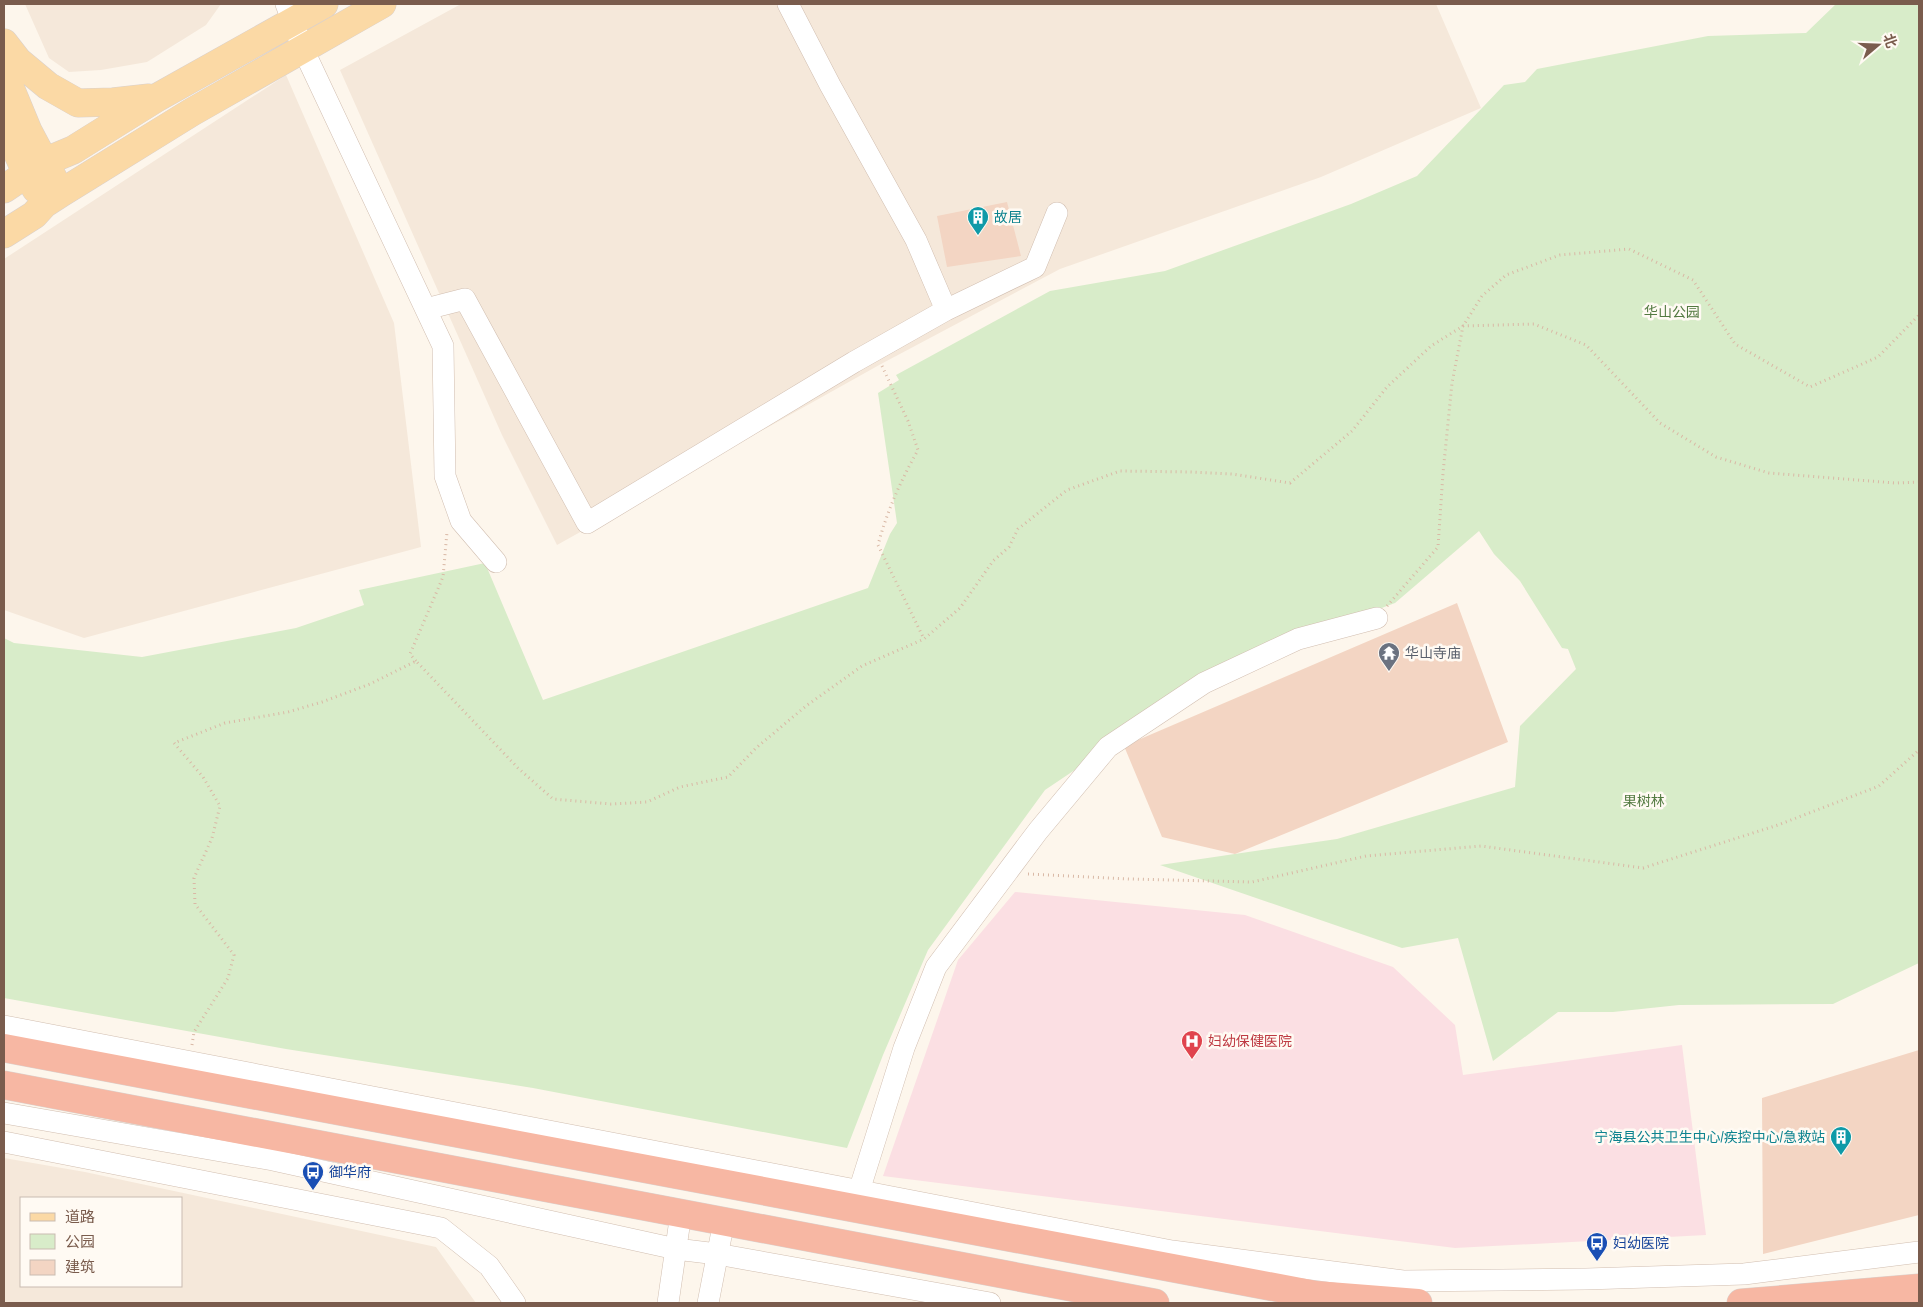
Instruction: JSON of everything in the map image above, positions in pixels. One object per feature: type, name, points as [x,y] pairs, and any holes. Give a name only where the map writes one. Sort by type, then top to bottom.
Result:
[{"type":"highway","points":[[4,1048],[1316,1296],[1418,1303]]},
{"type":"highway","points":[[4,1085],[1155,1303]]},
{"type":"highway","points":[[1741,1303],[1919,1288]]},
{"type":"main road","points":[[4,189],[36,168],[73,150],[290,12],[324,4]]},
{"type":"main road","points":[[4,234],[34,215],[52,198],[192,112],[382,4]]},
{"type":"main road","points":[[4,43],[18,61],[48,86],[78,103],[113,102],[158,97]]},
{"type":"main road","points":[[4,73],[28,131],[36,168]]},
{"type":"main road","points":[[4,123],[36,168],[52,198]]},
{"type":"street","points":[[788,4],[830,85],[916,240],[946,310]]},
{"type":"street","points":[[290,12],[304,48],[443,346],[446,476],[461,521],[496,562]]},
{"type":"street","points":[[426,309],[465,299],[587,523],[946,310],[1035,268],[1057,213]]},
{"type":"street","points":[[859,1190],[904,1048],[936,967],[1038,831],[1108,747],[1204,683],[1298,639],[1377,618]]},
{"type":"street","points":[[4,1026],[1172,1251],[1403,1281],[1586,1279],[1744,1274],[1919,1252]]},
{"type":"street","points":[[4,1113],[273,1160],[676,1249],[717,1254],[990,1303]]},
{"type":"street","points":[[4,1142],[441,1228],[489,1266],[515,1303]]},
{"type":"street","points":[[668,1303],[681,1213]]},
{"type":"street","points":[[708,1303],[724,1221]]},
{"type":"street","points":[[1744,1274],[1747,1303]]},
{"type":"path","points":[[1377,618],[1438,547],[1452,383],[1463,326],[1482,296],[1506,275],[1560,255],[1629,248],[1693,280],[1736,344],[1810,387],[1878,357],[1919,315]]},
{"type":"path","points":[[448,524],[443,577],[410,654],[518,768],[553,799],[611,804],[647,802],[680,787],[728,777],[756,748],[799,712],[862,666],[924,639],[960,608],[993,562],[1010,546],[1018,529],[1067,490],[1120,471],[1232,474],[1290,483],[1352,431],[1387,388],[1431,346],[1463,326],[1534,324],[1586,345],[1660,423],[1716,457],[1769,473],[1895,483],[1919,482]]},
{"type":"path","points":[[876,350],[908,421],[918,450],[904,475],[886,518],[878,545],[924,639]]},
{"type":"path","points":[[189,1061],[194,1032],[228,978],[234,955],[194,904],[194,878],[212,838],[220,806],[203,777],[174,743],[225,723],[288,712],[322,702],[370,684],[416,661]]},
{"type":"path","points":[[1007,872],[1129,879],[1252,882],[1366,856],[1481,846],[1643,868],[1778,825],[1879,786],[1919,750]]},
{"type":"shaded area","points":[[25,4],[221,4],[206,25],[147,62],[101,70],[69,72],[49,58]]},
{"type":"shaded area","points":[[461,4],[1436,4],[1481,108],[1321,177],[1060,269],[881,364],[557,545],[502,435],[340,70]]},
{"type":"shaded area","points":[[286,75],[394,323],[421,547],[84,638],[4,610],[4,259]]},
{"type":"shaded area","name":"妇幼保健医院","points":[[1015,892],[1245,915],[1393,967],[1455,1025],[1463,1075],[1682,1045],[1706,1235],[1455,1248],[883,1176],[958,960]]},
{"type":"shaded area","points":[[4,1158],[85,1172],[436,1247],[476,1303],[4,1303]]},
{"type":"green space","name":"华山公园","points":[[1836,4],[1919,4],[1919,963],[1833,1004],[1679,1005],[1613,1012],[1558,1012],[1493,1061],[1458,938],[1402,948],[1160,865],[1337,839],[1515,787],[1520,726],[1576,669],[1568,649],[1562,648],[1520,581],[1494,554],[1479,531],[1395,603],[1234,663],[1045,790],[928,950],[883,1055],[847,1148],[533,1088],[286,1049],[4,998],[4,638],[14,643],[142,657],[296,628],[364,605],[359,590],[485,563],[543,700],[868,588],[890,534],[897,523],[878,393],[899,380],[896,375],[1050,291],[1165,271],[1351,204],[1417,176],[1504,85],[1525,82],[1537,69],[1708,36],[1806,33]]},
{"type":"building","name":"故居","points":[[1007,202],[1021,256],[947,267],[937,216]]},
{"type":"building","name":"华山寺庙","points":[[1457,603],[1508,742],[1235,854],[1162,837],[1124,746]]},
{"type":"building","name":"宁海县公共卫生中心/疾控中心/急救站","points":[[1919,1050],[1919,1215],[1763,1254],[1762,1098]]},
{"type":"place","name":"故居","points":[[978,236]]},
{"type":"place","name":"华山寺庙","points":[[1389,672]]},
{"type":"place","name":"妇幼保健医院","points":[[1192,1060]]},
{"type":"place","name":"宁海县公共卫生中心/疾控中心/急救站","points":[[1841,1156]]},
{"type":"place","name":"御华府","points":[[313,1191]]},
{"type":"place","name":"妇幼医院","points":[[1597,1262]]},
{"type":"park label","name":"果树林","points":[[1644,801]]}]
